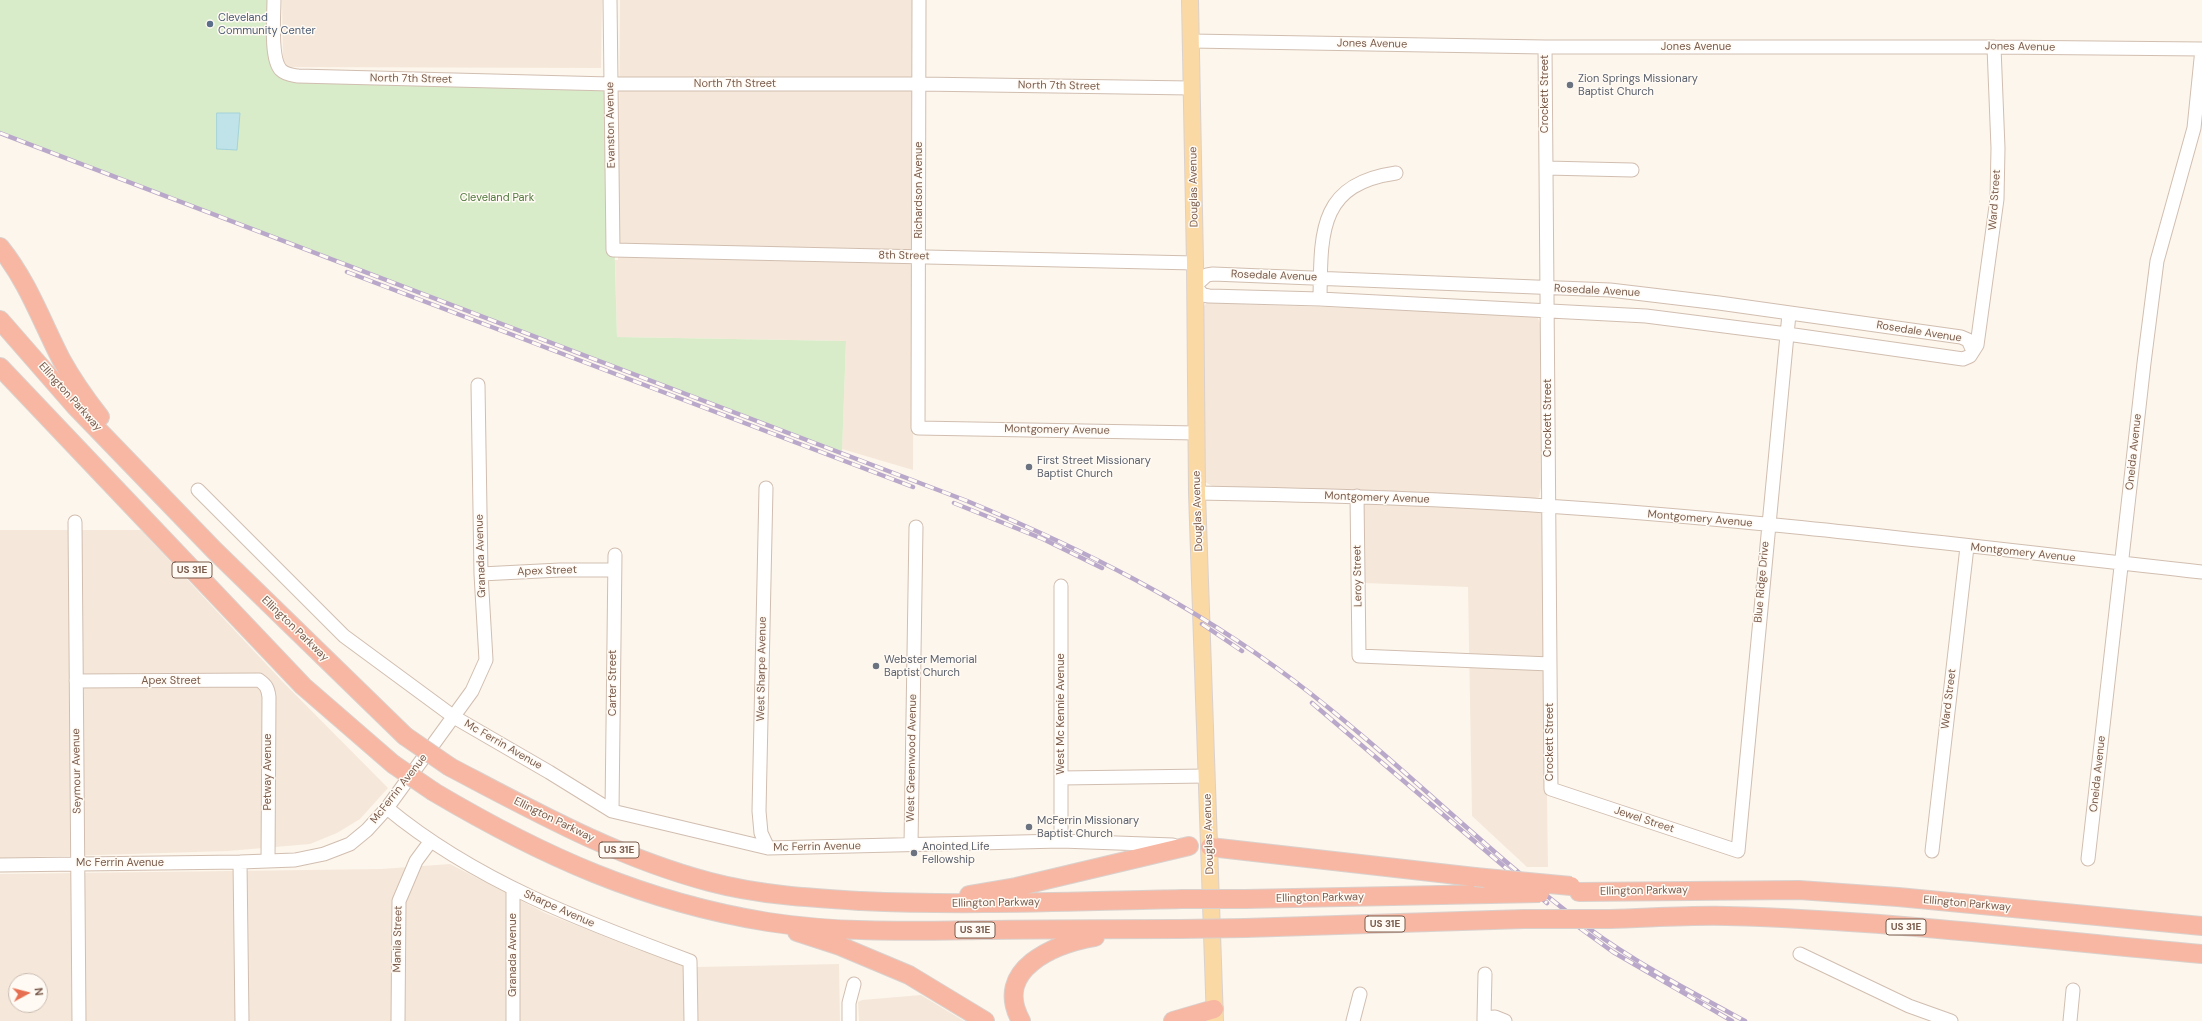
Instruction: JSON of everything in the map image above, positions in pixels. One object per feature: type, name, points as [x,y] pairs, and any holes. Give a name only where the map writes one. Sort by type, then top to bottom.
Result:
[{"type":"highway","points":[[0,247],[12,262],[37,306],[62,359],[86,400],[142,474]]},
{"type":"highway","name":"Ellington Parkway","points":[[0,320],[75,406],[214,550],[405,736],[450,767],[554,822],[654,865],[712,883],[800,897],[921,904],[1490,894],[1575,889],[1614,891],[1799,890],[1898,897],[2202,926]]},
{"type":"highway","name":"US 31E","points":[[0,367],[58,430],[303,686],[393,764],[434,792],[524,843],[581,869],[657,896],[720,913],[770,922],[854,930],[916,931],[1245,928],[1524,919],[1610,919],[1726,916],[1822,920],[2007,934],[2202,954]]},
{"type":"highway","points":[[0,380],[58,430]]},
{"type":"highway","points":[[921,904],[1016,886],[1188,846]]},
{"type":"highway","points":[[1210,847],[1575,889]]},
{"type":"highway","points":[[770,922],[840,946],[908,975],[985,1021]]},
{"type":"highway","points":[[1021,1021],[1013,999],[1015,986],[1021,973],[1033,960],[1048,950],[1072,941],[1151,929]]},
{"type":"highway","points":[[1173,1021],[1214,1018]]},
{"type":"main road","name":"Douglas Avenue","points":[[1190,0],[1196,263],[1197,493],[1206,776],[1210,847],[1214,1018]]},
{"type":"main road","name":"Mc Ferrin Avenue","points":[[1188,846],[1210,847]]},
{"type":"street","name":"North 7th Street","points":[[274,0],[274,59],[280,69],[288,75],[298,76],[610,84],[919,84],[1191,88]]},
{"type":"street","name":"Evanston Avenue","points":[[610,0],[612,250]]},
{"type":"street","name":"Richardson Avenue","points":[[918,428],[919,0]]},
{"type":"street","name":"Jones Avenue","points":[[1191,41],[1545,47],[1994,47],[2202,50]]},
{"type":"street","name":"Crockett Street","points":[[1545,47],[1551,789]]},
{"type":"street","name":"Ward Street","points":[[1973,351],[1977,345],[1979,336],[1997,200],[1998,148],[1994,47]]},
{"type":"street","name":"Oneida Avenue","points":[[2088,859],[2157,261],[2194,128],[2202,50]]},
{"type":"street","points":[[1546,168],[1632,170]]},
{"type":"street","points":[[1320,298],[1320,277],[1325,225],[1334,205],[1345,192],[1364,180],[1396,173]]},
{"type":"street","name":"8th Street","points":[[612,250],[1196,263]]},
{"type":"street","name":"Rosedale Avenue","points":[[1213,274],[1320,277],[1610,290],[1657,295],[1961,337],[1968,340],[1973,351],[1970,356],[1959,360],[1787,334],[1646,316],[1320,298],[1209,296],[1203,295],[1196,286],[1207,275],[1213,274]]},
{"type":"street","name":"Blue Ridge Drive","points":[[1738,851],[1767,525],[1789,314]]},
{"type":"street","name":"Granada Avenue","points":[[454,717],[472,691],[486,660],[481,574],[478,385]]},
{"type":"street","name":"Montgomery Avenue","points":[[918,428],[1196,433]]},
{"type":"street","name":"West Sharpe Avenue","points":[[766,488],[759,811],[761,833],[768,848]]},
{"type":"street","name":"Mc Ferrin Avenue","points":[[198,490],[344,636],[454,717],[549,772],[612,812],[768,848],[1061,841],[1188,846]]},
{"type":"street","name":"Montgomery Avenue","points":[[1197,493],[1357,496],[1548,506],[1767,525],[2202,572]]},
{"type":"street","name":"Leroy Street","points":[[1357,496],[1359,656],[1550,664]]},
{"type":"street","name":"Seymour Avenue","points":[[75,522],[79,1021]]},
{"type":"street","name":"West Greenwood Avenue","points":[[910,844],[916,527]]},
{"type":"street","name":"Ward Street","points":[[1932,851],[1967,546]]},
{"type":"street","name":"Carter Street","points":[[612,812],[615,555]]},
{"type":"street","name":"Apex Street","points":[[481,574],[560,570],[614,570]]},
{"type":"street","name":"West Mc Kennie Avenue","points":[[1061,586],[1061,841]]},
{"type":"street","name":"Apex Street","points":[[76,681],[259,680],[265,684]]},
{"type":"street","name":"Petway Avenue","points":[[265,684],[268,689],[269,697],[268,862]]},
{"type":"street","name":"McFerrin Avenue","points":[[240,862],[295,860],[324,854],[350,844],[367,830],[387,808],[454,717]]},
{"type":"street","points":[[1061,778],[1206,776]]},
{"type":"street","name":"Jewel Street","points":[[1551,789],[1738,851]]},
{"type":"street","name":"Sharpe Avenue","points":[[387,808],[430,842],[513,889],[601,928],[690,961],[691,1021]]},
{"type":"street","name":"Manila Street","points":[[398,1021],[399,901],[416,861],[430,842]]},
{"type":"street","points":[[240,862],[242,1021]]},
{"type":"street","name":"Mc Ferrin Avenue","points":[[0,865],[240,862]]},
{"type":"street","name":"Granada Avenue","points":[[513,889],[513,1021]]},
{"type":"street","points":[[1800,954],[1910,1006],[1951,1021]]},
{"type":"street","points":[[1485,974],[1492,1019]]},
{"type":"street","points":[[849,1021],[849,1003],[854,984]]},
{"type":"street","points":[[2070,1021],[2073,990]]},
{"type":"street","points":[[1353,1021],[1360,994]]},
{"type":"shaded area","points":[[282,0],[602,0],[601,68],[283,67]]},
{"type":"shaded area","points":[[620,0],[915,0],[913,470],[842,449],[846,341],[617,337],[615,260],[618,260]]},
{"type":"shaded area","points":[[1208,301],[1238,304],[1536,314],[1540,323],[1541,487],[1539,497],[1529,500],[1212,486],[1202,480],[1201,310]]},
{"type":"shaded area","points":[[1362,501],[1543,510],[1548,867],[1527,867],[1472,816],[1468,587],[1364,583]]},
{"type":"shaded area","points":[[0,530],[141,530],[282,681],[388,788],[360,819],[337,833],[310,844],[228,851],[0,858]]},
{"type":"shaded area","points":[[450,864],[545,913],[636,949],[698,967],[839,964],[840,1021],[0,1021],[0,874],[381,869]]},
{"type":"shaded area","points":[[921,995],[964,1021],[859,1021],[858,1002],[862,1000]]},
{"type":"green space","name":"Cleveland Park","points":[[0,0],[273,0],[275,59],[286,70],[610,84],[617,337],[846,341],[842,453],[0,134]]},
{"type":"water","points":[[217,113],[240,113],[237,150],[217,149]]},
{"type":"railway","points":[[0,133],[967,501],[1095,559],[1176,602],[1254,652],[1331,710],[1512,867],[1587,927],[1644,965],[1745,1021]]},
{"type":"railway","points":[[347,272],[913,487]]},
{"type":"railway","points":[[954,503],[1043,539],[1102,568]]},
{"type":"railway","points":[[1202,624],[1242,651]]},
{"type":"railway","points":[[1312,703],[1547,903]]},
{"type":"railway","points":[[1566,918],[1613,952],[1732,1021]]},
{"type":"place","name":"Cleveland Community Center","points":[[210,24]]},
{"type":"place","name":"Zion Springs Missionary Baptist Church","points":[[1570,85]]},
{"type":"place","name":"First Street Missionary Baptist Church","points":[[1029,467]]},
{"type":"place","name":"Webster Memorial Baptist Church","points":[[876,666]]},
{"type":"place","name":"McFerrin Missionary Baptist Church","points":[[1029,827]]},
{"type":"place","name":"Anointed Life Fellowship","points":[[914,853]]}]
